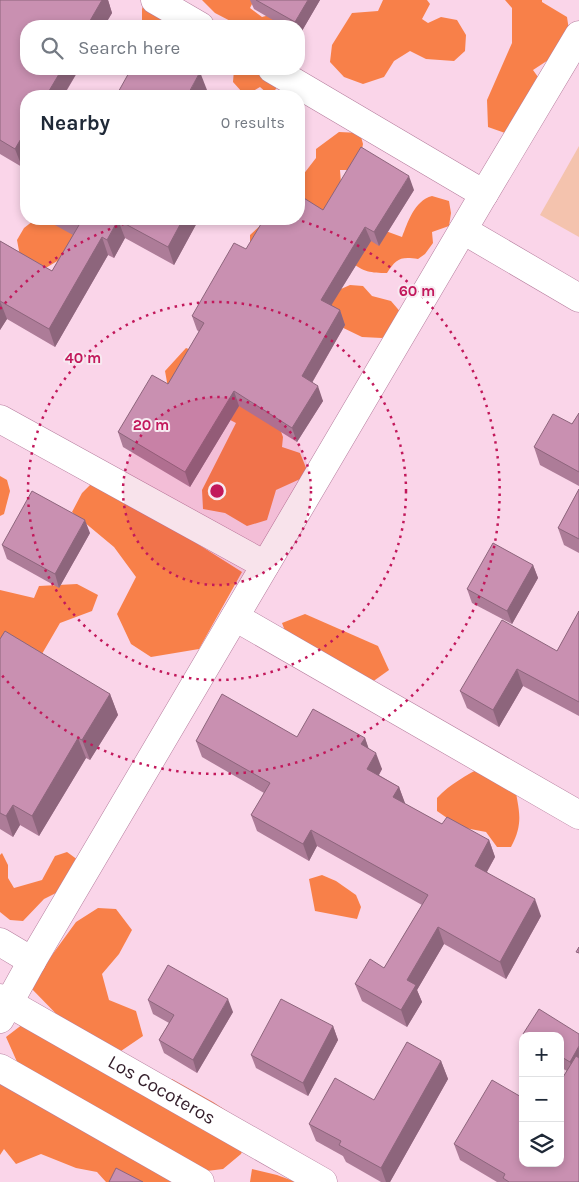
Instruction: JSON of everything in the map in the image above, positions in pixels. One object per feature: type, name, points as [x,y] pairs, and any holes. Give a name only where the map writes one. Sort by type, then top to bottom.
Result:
[{"type":"street","points":[[155,0],[190,20]]},
{"type":"street","points":[[3,1007],[579,35]]},
{"type":"street","points":[[282,75],[484,194]]},
{"type":"street","points":[[463,230],[579,298]]},
{"type":"street","points":[[0,419],[265,565]]},
{"type":"street","points":[[234,617],[579,815]]},
{"type":"street","points":[[0,942],[32,961]]},
{"type":"street","name":"Los Cocoteros","points":[[3,1007],[323,1182]]},
{"type":"street","points":[[0,1068],[200,1182]]},
{"type":"shaded area","points":[[145,0],[175,20],[142,20],[142,9]]},
{"type":"shaded area","points":[[202,0],[254,0],[250,8],[262,17],[281,12],[290,20],[228,20],[215,13]]},
{"type":"shaded area","points":[[383,0],[427,0],[430,4],[422,19],[428,23],[441,17],[457,20],[466,35],[465,51],[454,61],[426,59],[410,51],[394,61],[384,77],[363,84],[344,77],[330,62],[332,45],[352,13],[378,11]]},
{"type":"shaded area","points":[[505,0],[542,0],[542,2],[567,17],[570,37],[559,53],[533,70],[543,84],[511,135],[488,127],[487,100],[512,43],[512,8]]},
{"type":"shaded area","points":[[234,75],[281,75],[282,80],[275,90],[263,90],[260,87],[255,90],[240,90],[233,82]]},
{"type":"shaded area","points":[[339,132],[360,133],[363,144],[358,170],[340,170],[342,196],[328,212],[311,211],[305,204],[305,172],[316,158],[316,149]]},
{"type":"shaded area","points":[[579,146],[579,237],[540,215]]},
{"type":"shaded area","points":[[432,196],[449,201],[451,213],[449,226],[432,232],[433,243],[425,254],[418,259],[403,258],[399,260],[393,264],[387,273],[367,271],[350,261],[367,230],[383,230],[402,237],[416,207]]},
{"type":"shaded area","points":[[28,225],[79,225],[77,242],[59,260],[39,272],[20,256],[17,240]]},
{"type":"shaded area","points":[[261,225],[341,289],[350,285],[363,286],[372,296],[391,301],[403,315],[398,329],[382,338],[362,337],[333,323],[250,252],[250,235]]},
{"type":"shaded area","points":[[186,348],[204,355],[279,426],[283,437],[282,447],[300,453],[309,475],[276,490],[267,520],[247,526],[225,513],[203,509],[202,490],[236,423],[168,388],[165,371]]},
{"type":"shaded area","points":[[0,476],[7,480],[10,491],[4,514],[0,516]]},
{"type":"shaded area","points":[[92,483],[193,541],[242,572],[199,649],[151,657],[131,644],[117,614],[136,577],[114,547],[72,512],[82,493]]},
{"type":"shaded area","points":[[77,584],[98,595],[92,611],[60,623],[32,671],[0,679],[0,590],[34,598],[39,586]]},
{"type":"shaded area","points":[[305,614],[378,646],[389,670],[368,685],[291,647],[282,623]]},
{"type":"shaded area","points":[[483,766],[514,781],[519,822],[511,847],[497,847],[486,832],[460,827],[437,811],[437,798],[442,793],[459,780]]},
{"type":"shaded area","points":[[67,852],[78,860],[58,892],[44,899],[23,921],[10,920],[0,912],[0,855],[2,853],[8,865],[8,878],[14,888],[42,880],[55,856]]},
{"type":"shaded area","points":[[322,875],[336,881],[356,895],[361,907],[357,919],[315,911],[309,879]]},
{"type":"shaded area","points":[[98,908],[116,909],[132,930],[119,954],[102,974],[109,1000],[136,1011],[143,1036],[121,1051],[95,1043],[70,1028],[31,988],[44,966],[76,922]]},
{"type":"shaded area","points":[[23,1024],[134,1080],[172,1079],[213,1102],[239,1119],[246,1142],[241,1154],[223,1169],[207,1171],[206,1182],[106,1182],[97,1172],[76,1168],[41,1154],[16,1164],[4,1149],[0,1155],[0,1073],[18,1064],[6,1037]]},
{"type":"shaded area","points":[[252,1169],[277,1175],[296,1182],[250,1182]]},
{"type":"building","points":[[0,0],[102,0],[90,20],[20,20],[20,75],[58,75],[50,90],[20,90],[20,140],[15,149],[0,140]]},
{"type":"building","points":[[256,0],[308,0],[296,20],[291,20]]},
{"type":"building","points":[[128,75],[198,75],[190,90],[119,90]]},
{"type":"building","points":[[361,147],[409,176],[374,232],[365,227],[321,300],[340,310],[302,376],[318,386],[292,428],[234,391],[185,472],[118,432],[152,375],[168,384],[204,323],[192,316],[234,243],[246,249],[260,225],[305,225],[305,199],[323,210]]},
{"type":"building","points":[[79,225],[115,225],[107,240],[102,237],[49,329],[0,301],[0,241],[52,271]]},
{"type":"building","points":[[127,225],[180,225],[168,247]]},
{"type":"building","points":[[579,413],[579,472],[534,447],[553,414],[572,424]]},
{"type":"building","points":[[579,489],[579,539],[558,528]]},
{"type":"building","points":[[32,491],[85,520],[55,574],[2,545]]},
{"type":"building","points":[[493,543],[533,565],[507,611],[467,589]]},
{"type":"building","points":[[579,611],[579,702],[517,669],[493,710],[460,691],[502,620],[557,651]]},
{"type":"building","points":[[5,631],[110,694],[82,740],[78,738],[32,816],[13,805],[6,816],[0,813],[0,639]]},
{"type":"building","points":[[222,694],[297,737],[313,709],[365,738],[361,744],[376,753],[367,769],[399,787],[393,797],[442,824],[447,817],[489,840],[475,866],[535,899],[500,962],[438,927],[407,980],[416,985],[401,1010],[355,984],[370,959],[384,968],[428,895],[311,830],[303,844],[251,815],[270,783],[196,741]]},
{"type":"building","points":[[168,965],[228,999],[193,1060],[159,1040],[174,1015],[148,1000]]},
{"type":"building","points":[[281,999],[333,1026],[303,1083],[251,1055]]},
{"type":"building","points":[[539,1009],[579,1034],[579,1046],[570,1062],[564,1058],[564,1032],[524,1032]]},
{"type":"building","points":[[407,1042],[441,1061],[381,1168],[339,1145],[341,1141],[309,1124],[335,1078],[374,1100]]},
{"type":"building","points":[[576,1056],[579,1058],[579,1182],[509,1182],[503,1178],[505,1174],[454,1144],[492,1080],[519,1096],[519,1167],[564,1167],[564,1076]]},
{"type":"building","points":[[116,1168],[143,1182],[109,1182]]}]
